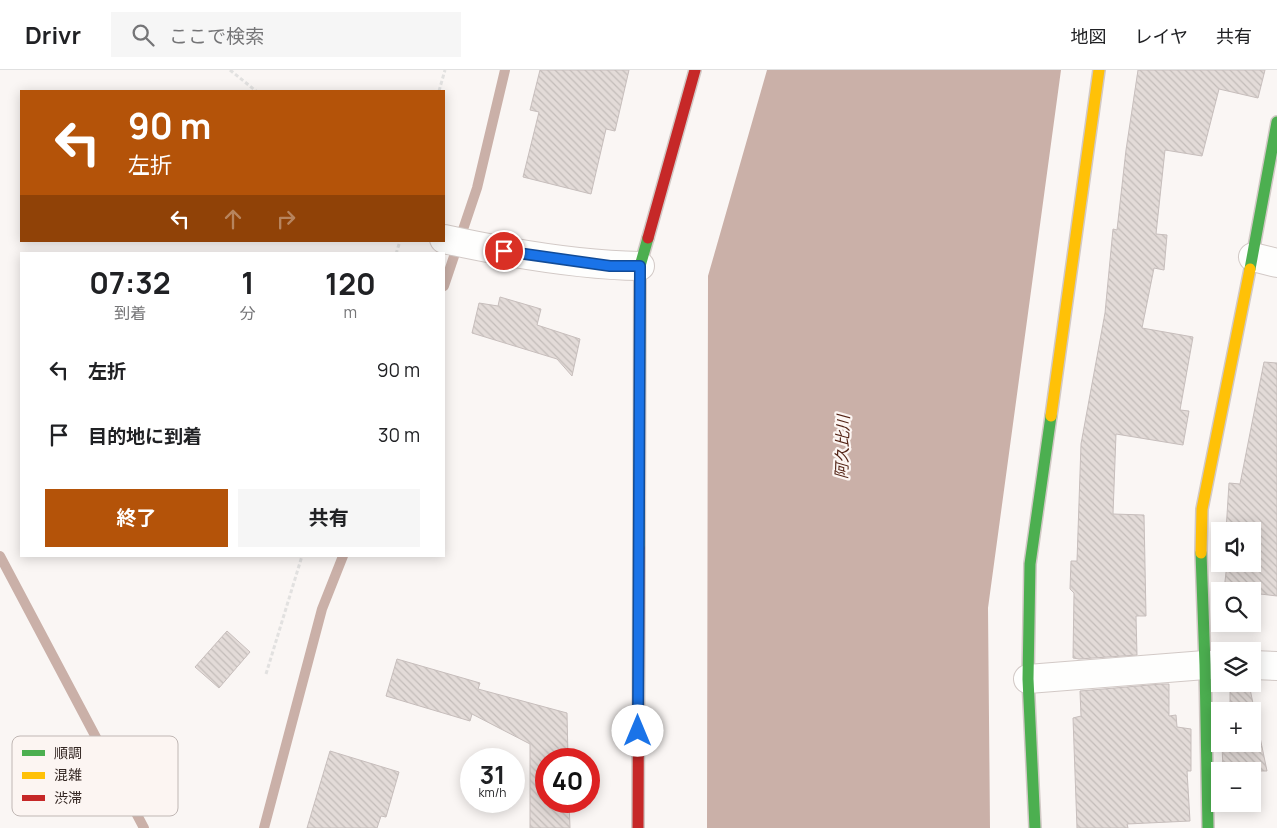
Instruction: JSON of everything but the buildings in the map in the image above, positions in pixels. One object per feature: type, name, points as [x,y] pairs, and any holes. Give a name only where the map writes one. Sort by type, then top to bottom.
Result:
[{"type":"street","points":[[638,828],[640,266],[695,70]]},
{"type":"street","points":[[1035,828],[1028,679],[1030,564],[1099,70]]},
{"type":"street","points":[[1211,645],[1200,535],[1202,509],[1265,260],[1277,122]]},
{"type":"street","points":[[445,239],[486,248],[610,266],[640,266]]},
{"type":"street","points":[[1028,679],[1211,665]]},
{"type":"street","points":[[1261,665],[1277,666]]},
{"type":"street","points":[[1208,828],[1212,692]]},
{"type":"path","points":[[230,70],[255,90]]},
{"type":"path","points":[[439,90],[445,70]]},
{"type":"path","points":[[266,674],[302,557]]},
{"type":"water","name":"阿久比川","points":[[767,70],[1061,70],[988,608],[990,828],[707,828],[708,276]]},
{"type":"waterway","points":[[445,283],[477,188],[505,70]]},
{"type":"waterway","points":[[0,556],[95,736]]},
{"type":"waterway","points":[[264,828],[322,609],[343,557]]},
{"type":"waterway","points":[[138,816],[144,828]]},
{"type":"traffic: fast","points":[[1250,269],[1277,122]]},
{"type":"traffic: fast","points":[[639,548],[640,266],[648,238]]},
{"type":"traffic: fast","points":[[1035,828],[1028,679],[1030,564],[1051,416]]},
{"type":"traffic: fast","points":[[1201,553],[1208,828]]},
{"type":"traffic: slow","points":[[1051,416],[1099,70]]},
{"type":"traffic: slow","points":[[1201,553],[1202,509],[1250,269]]},
{"type":"traffic: jam","points":[[648,238],[695,70]]},
{"type":"traffic: jam","points":[[638,828],[639,548]]},
{"type":"route","points":[[504,251],[610,266],[640,266],[638,731]]}]
